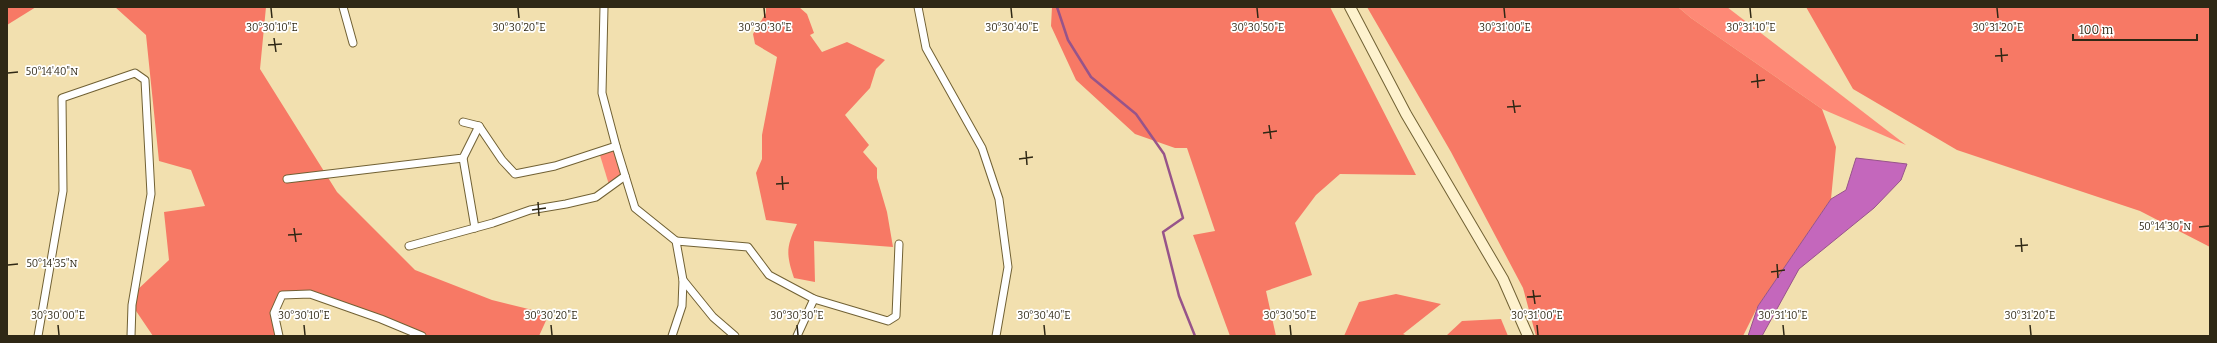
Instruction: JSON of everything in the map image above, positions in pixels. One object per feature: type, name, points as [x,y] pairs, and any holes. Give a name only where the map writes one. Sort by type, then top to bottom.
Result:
[{"type":"main road","points":[[1350,7],[1406,114],[1503,279],[1528,336]]},
{"type":"street","points":[[343,7],[353,43]]},
{"type":"street","points":[[604,7],[602,93],[635,208],[676,241],[748,247],[769,275],[814,299],[888,321],[896,316],[898,244]]},
{"type":"street","points":[[918,7],[926,48],[982,148],[999,199],[1008,267],[996,336]]},
{"type":"street","points":[[38,336],[63,191],[62,98],[135,73],[145,80],[151,194],[132,305],[131,336]]},
{"type":"street","points":[[463,122],[479,126],[502,160],[515,174],[555,166],[616,146]]},
{"type":"street","points":[[475,228],[463,158],[479,126]]},
{"type":"street","points":[[287,179],[463,158]]},
{"type":"street","points":[[409,246],[475,228],[530,210],[596,197],[625,176]]},
{"type":"street","points":[[672,336],[682,306],[683,280],[676,241]]},
{"type":"street","points":[[683,280],[713,317],[735,336]]},
{"type":"street","points":[[279,336],[274,314],[282,295],[310,294],[381,319],[422,336]]},
{"type":"street","points":[[797,336],[814,299]]},
{"type":"shaded area","points":[[7,7],[36,7],[7,25]]},
{"type":"shaded area","points":[[115,7],[266,7],[260,69],[337,192],[415,270],[492,300],[549,314],[539,336],[422,336],[310,294],[282,295],[274,314],[279,336],[153,336],[132,305],[134,293],[169,260],[164,212],[205,206],[191,170],[159,161],[146,35]]},
{"type":"shaded area","points":[[766,7],[799,7],[807,14],[814,33],[810,35],[822,52],[847,42],[885,60],[876,69],[870,88],[845,115],[869,145],[863,152],[877,168],[877,178],[887,212],[893,247],[814,241],[815,282],[794,278],[788,251],[797,224],[766,220],[756,173],[762,159],[762,135],[777,57],[755,44],[753,34],[766,13]]},
{"type":"shaded area","points":[[1052,7],[1330,7],[1416,175],[1340,174],[1316,195],[1295,223],[1312,275],[1266,291],[1276,336],[1230,336],[1193,235],[1215,231],[1187,148],[1175,148],[1135,134],[1076,80],[1051,26]]},
{"type":"shaded area","points":[[1367,7],[1678,7],[1691,18],[1822,109],[1836,147],[1831,199],[1758,306],[1743,336],[1536,336],[1523,288],[1451,152]]},
{"type":"shaded area","points":[[1678,7],[1727,7],[1906,145],[1822,109],[1691,18]]},
{"type":"shaded area","points":[[1806,7],[2210,7],[2210,247],[2140,211],[1957,150],[1853,89]]},
{"type":"shaded area","points":[[616,146],[625,176],[610,188],[599,152]]},
{"type":"shaded area","points":[[1856,158],[1907,164],[1901,180],[1874,208],[1799,269],[1762,336],[1748,336],[1758,306],[1831,199],[1846,190]]},
{"type":"shaded area","points":[[1396,294],[1441,304],[1403,334],[1408,336],[1344,336],[1359,302]]},
{"type":"shaded area","points":[[1501,319],[1508,336],[1446,336],[1462,321]]},
{"type":"waterway","points":[[1057,7],[1068,40],[1091,77],[1136,114],[1164,154],[1183,218],[1163,232],[1179,296],[1195,336]]}]
